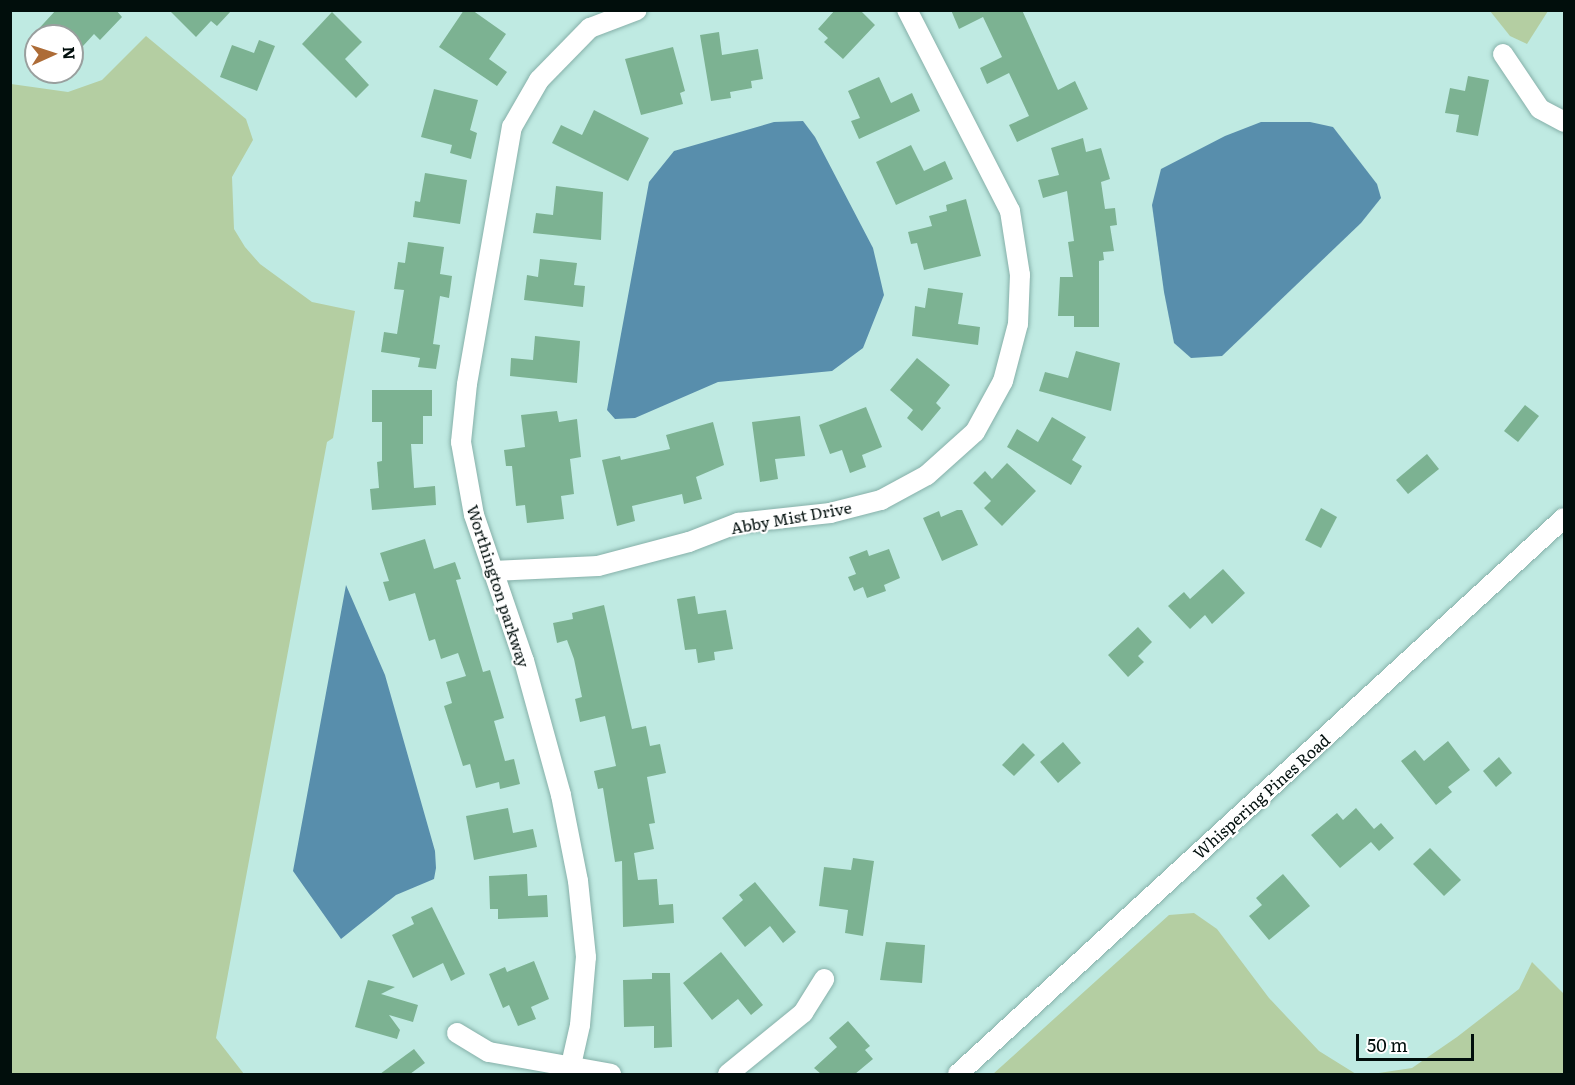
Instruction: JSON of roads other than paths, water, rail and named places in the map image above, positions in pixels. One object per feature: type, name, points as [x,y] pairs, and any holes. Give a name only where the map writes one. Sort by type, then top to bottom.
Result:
[{"type":"street","name":"Worthington parkway","points":[[570,1071],[580,1025],[586,957],[578,881],[561,795],[524,660],[474,515],[461,442],[467,384],[512,127],[539,80],[590,28],[610,15],[637,10]]},
{"type":"street","name":"Abby Mist Drive","points":[[493,571],[598,566],[689,542],[738,523],[830,513],[881,500],[927,475],[975,432],[1003,381],[1018,324],[1020,275],[1010,210],[907,10]]},
{"type":"street","points":[[1503,54],[1540,108],[1564,122]]},
{"type":"street","name":"Whispering Pines Road","points":[[958,1074],[1564,518]]},
{"type":"street","points":[[728,1074],[803,1013],[824,979]]},
{"type":"street","points":[[457,1033],[489,1052],[570,1071],[611,1074]]},
{"type":"water","points":[[803,121],[815,137],[873,248],[884,295],[863,348],[832,371],[718,382],[635,418],[615,419],[607,410],[649,182],[674,151],[774,122]]},
{"type":"water","points":[[1261,122],[1310,122],[1333,127],[1377,184],[1381,198],[1361,223],[1222,356],[1191,358],[1174,343],[1164,292],[1152,205],[1161,169],[1225,136]]},
{"type":"water","points":[[346,585],[385,675],[435,851],[436,868],[434,879],[396,895],[341,939],[293,871]]}]
